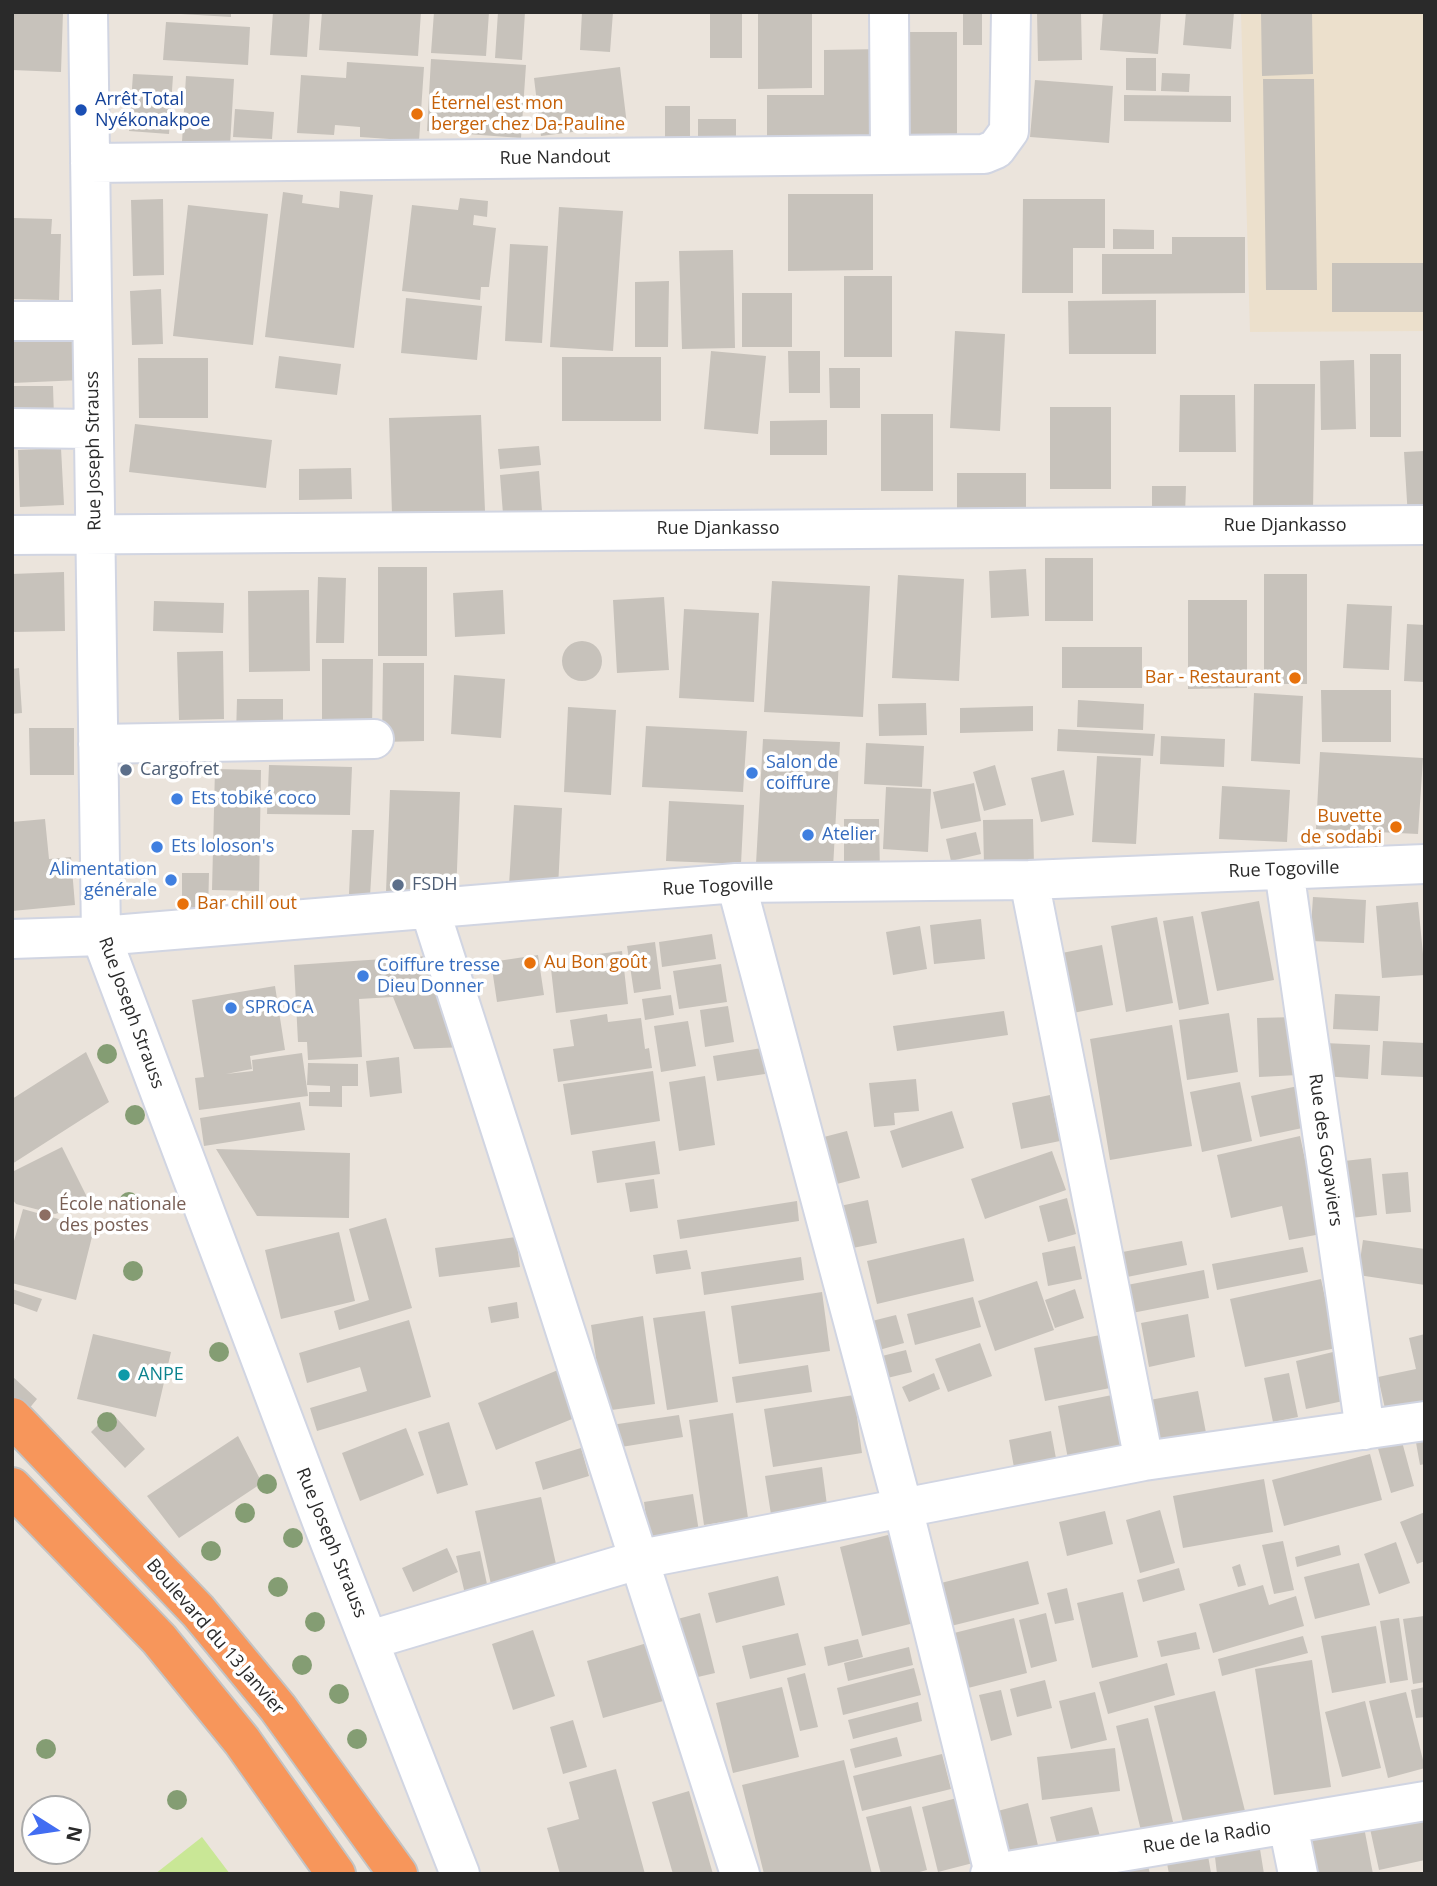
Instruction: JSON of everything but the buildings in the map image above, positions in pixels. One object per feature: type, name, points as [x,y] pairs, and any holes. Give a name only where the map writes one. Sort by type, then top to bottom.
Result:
[{"type":"highway","name":"Boulevard du 13 Janvier","points":[[12,1418],[198,1611],[278,1709],[398,1874]]},
{"type":"highway","points":[[12,1487],[159,1639],[242,1741],[336,1874]]},
{"type":"street","name":"Rue Joseph Strauss","points":[[88,12],[101,936],[324,1527],[460,1874]]},
{"type":"street","points":[[889,12],[890,154]]},
{"type":"street","name":"Rue Nandout","points":[[90,163],[984,154],[996,149],[1009,131],[1011,12]]},
{"type":"street","points":[[12,321],[92,321]]},
{"type":"street","points":[[12,428],[93,429]]},
{"type":"street","name":"Rue Djankasso","points":[[12,535],[1425,526]]},
{"type":"street","points":[[98,744],[374,739]]},
{"type":"street","name":"Rue Togoville","points":[[12,939],[101,936],[736,883],[1029,880],[1425,864]]},
{"type":"street","name":"Rue des Goyaviers","points":[[1284,870],[1365,1430]]},
{"type":"street","points":[[1029,880],[1144,1461]]},
{"type":"street","points":[[736,883],[903,1507],[992,1873]]},
{"type":"street","points":[[430,910],[641,1559],[740,1874]]},
{"type":"street","points":[[370,1640],[641,1559],[1144,1461],[1425,1421]]},
{"type":"street","name":"Rue de la Radio","points":[[992,1873],[1425,1801]]},
{"type":"street","points":[[1288,1825],[1298,1874]]},
{"type":"shaded area","points":[[1241,12],[1425,12],[1425,331],[1250,332]]},
{"type":"green space","points":[[202,1837],[230,1874],[155,1874]]},
{"type":"place","name":"Arrêt Total Nyékonakpoe","points":[[81,110]]},
{"type":"place","name":"Éternel est mon berger chez Da-Pauline","points":[[417,114]]},
{"type":"place","name":"Bar - Restaurant","points":[[1295,678]]},
{"type":"place","name":"Cargofret","points":[[126,770]]},
{"type":"place","name":"Salon de coiffure","points":[[752,773]]},
{"type":"place","name":"Ets tobiké coco","points":[[177,799]]},
{"type":"place","name":"Buvette de sodabi","points":[[1396,827]]},
{"type":"place","name":"Atelier","points":[[808,835]]},
{"type":"place","name":"Ets loloson's","points":[[157,847]]},
{"type":"place","name":"Alimentation générale","points":[[171,880]]},
{"type":"place","name":"FSDH","points":[[398,885]]},
{"type":"place","name":"Bar chill out","points":[[183,904]]},
{"type":"place","name":"Au Bon goût","points":[[530,963]]},
{"type":"place","name":"Coiffure tresse Dieu Donner","points":[[363,976]]},
{"type":"place","name":"SPROCA","points":[[231,1008]]},
{"type":"place","name":"École nationale des postes","points":[[45,1215]]},
{"type":"place","name":"ANPE","points":[[124,1375]]}]
